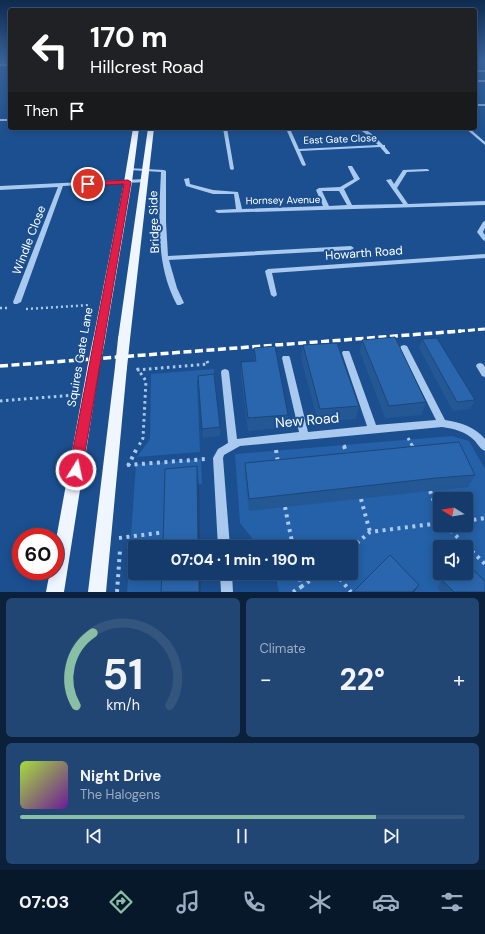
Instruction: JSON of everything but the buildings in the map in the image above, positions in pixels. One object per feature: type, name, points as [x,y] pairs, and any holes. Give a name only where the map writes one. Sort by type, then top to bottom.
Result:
[{"type":"main road","name":"Squires Gate Lane","points":[[55,592],[93,369],[128,182],[136,130]]},
{"type":"main road","points":[[97,592],[124,339],[151,130]]},
{"type":"street","points":[[224,130],[232,170]]},
{"type":"street","name":"East Gate Close","points":[[363,130],[383,146],[388,153]]},
{"type":"street","points":[[469,130],[485,144]]},
{"type":"street","name":"East Gate Close","points":[[289,131],[304,164]]},
{"type":"street","name":"East Gate Close","points":[[298,150],[383,146]]},
{"type":"street","points":[[350,167],[357,179],[341,189],[350,207]]},
{"type":"street","name":"Bridge Side","points":[[130,169],[164,171],[162,212],[166,258],[172,288],[180,303]]},
{"type":"street","points":[[395,187],[405,171],[427,170]]},
{"type":"street","name":"Hornsey Avenue","points":[[187,179],[188,185],[213,192],[236,193],[239,210]]},
{"type":"street","points":[[390,180],[408,206]]},
{"type":"street","points":[[0,188],[145,181]]},
{"type":"street","name":"Windle Close","points":[[16,302],[61,185]]},
{"type":"street","name":"Hornsey Avenue","points":[[327,208],[319,190],[341,189]]},
{"type":"street","name":"Hornsey Avenue","points":[[218,211],[485,203]]},
{"type":"street","points":[[485,223],[480,232],[485,239]]},
{"type":"street","points":[[166,258],[351,248]]},
{"type":"street","name":"Howarth Road","points":[[274,295],[268,271],[485,256]]},
{"type":"street","points":[[404,348],[442,423]]},
{"type":"street","points":[[346,353],[373,430]]},
{"type":"street","points":[[286,358],[304,436]]},
{"type":"street","points":[[480,366],[485,374]]},
{"type":"street","points":[[225,372],[233,445]]},
{"type":"street","name":"New Road","points":[[223,540],[217,464],[218,458],[222,452],[240,442],[442,423],[462,426],[474,434],[485,447]]},
{"type":"street","points":[[226,580],[227,592]]},
{"type":"path","points":[[43,308],[84,305]]},
{"type":"path","points":[[146,369],[208,364],[207,362]]},
{"type":"path","points":[[127,472],[128,465],[144,438],[146,381],[137,367]]},
{"type":"path","points":[[0,401],[64,396]]},
{"type":"path","points":[[403,427],[414,452]]},
{"type":"path","points":[[340,432],[348,459]]},
{"type":"path","points":[[273,438],[278,465]]},
{"type":"path","points":[[136,464],[201,459]]},
{"type":"path","points":[[430,491],[433,499]]},
{"type":"path","points":[[361,499],[370,532]]},
{"type":"path","points":[[285,507],[292,540]]},
{"type":"path","points":[[473,520],[485,518]]},
{"type":"path","points":[[358,542],[370,532],[433,524]]},
{"type":"path","points":[[117,592],[122,530]]},
{"type":"path","points":[[130,537],[168,532]]},
{"type":"path","points":[[451,532],[485,564]]},
{"type":"path","points":[[300,580],[302,587]]},
{"type":"path","points":[[293,592],[311,580]]},
{"type":"path","points":[[341,580],[351,592]]},
{"type":"shaded area","points":[[214,369],[214,378],[197,380],[200,452],[137,457],[150,439],[151,374]]},
{"type":"shaded area","points":[[452,436],[469,441],[485,469],[485,592],[279,592],[276,580],[358,580],[358,540],[253,540],[240,523],[235,454]]},
{"type":"shaded area","points":[[201,459],[202,484],[167,487],[165,540],[131,540],[136,464]]},
{"type":"shaded area","points":[[128,578],[128,580],[165,580],[164,592],[127,592]]},
{"type":"railway","points":[[451,332],[485,329]]},
{"type":"railway","points":[[451,332],[461,331]]},
{"type":"railway","points":[[0,366],[451,332]]},
{"type":"route","points":[[76,470],[93,369],[128,182],[88,184]]}]
